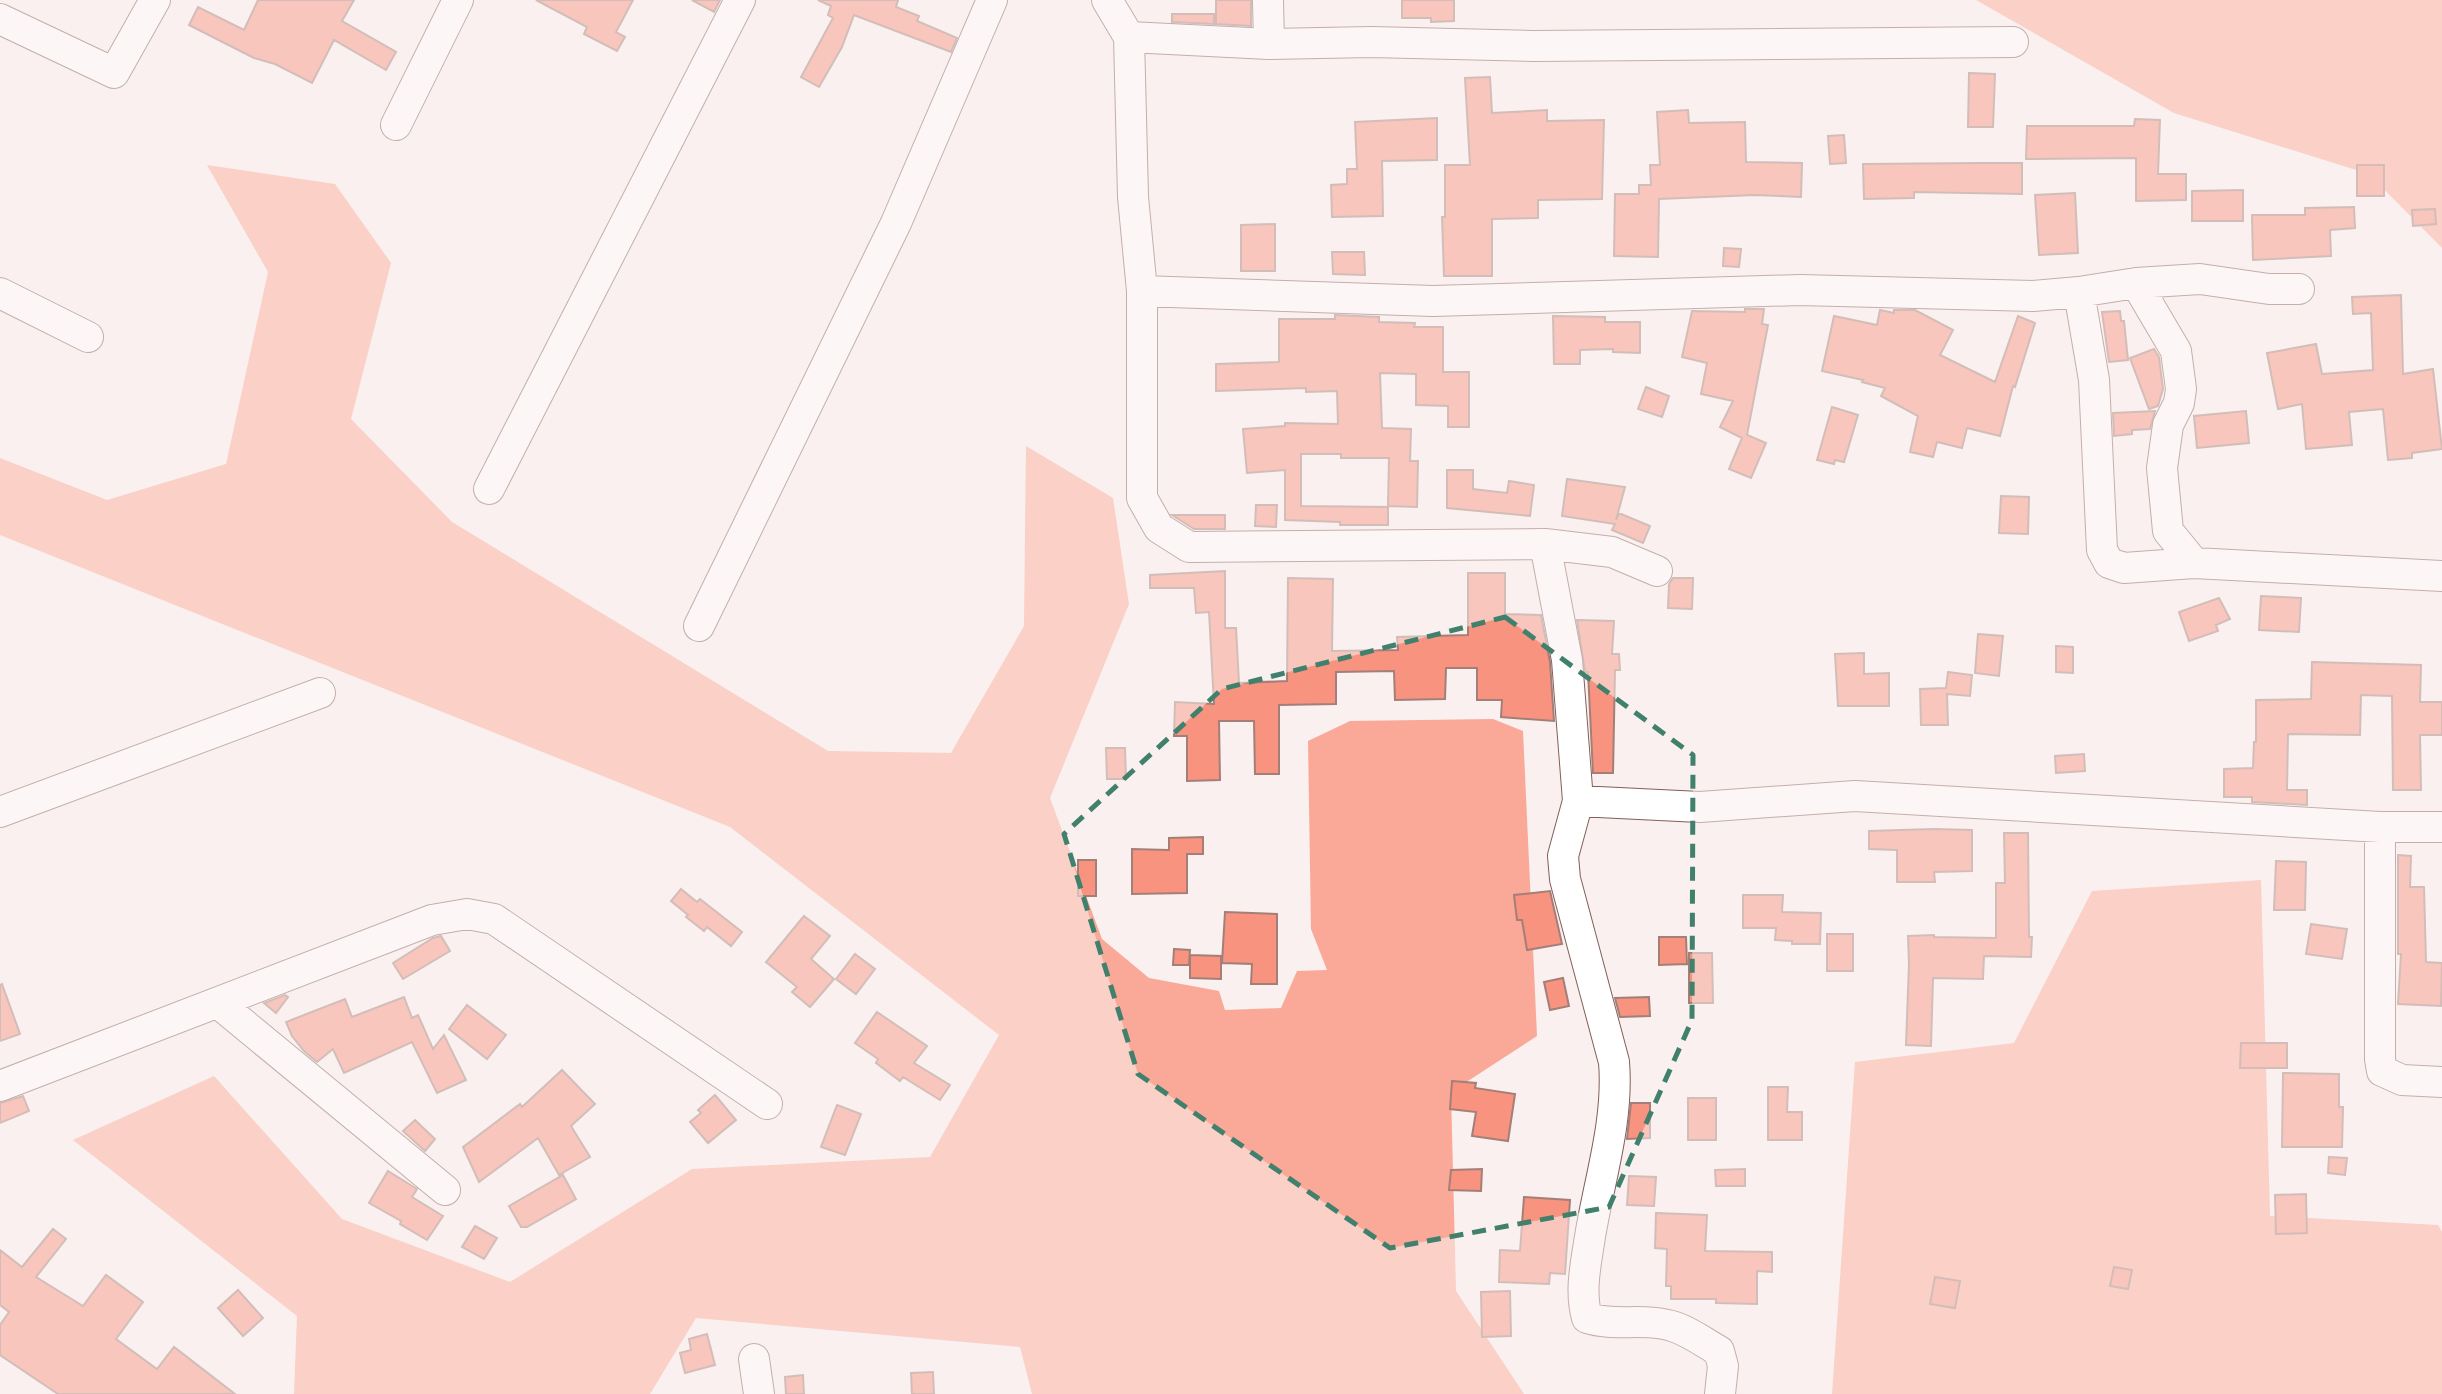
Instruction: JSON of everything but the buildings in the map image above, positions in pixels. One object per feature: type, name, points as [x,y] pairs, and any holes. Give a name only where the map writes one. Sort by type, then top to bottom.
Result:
[{"type":"street","points":[[0,19],[114,73],[155,0]]},
{"type":"street","points":[[396,125],[458,0]]},
{"type":"street","points":[[489,489],[740,0]]},
{"type":"street","points":[[699,626],[896,223],[992,0]]},
{"type":"street","points":[[1107,0],[1129,37],[1133,197],[1142,291],[1142,498],[1159,528],[1189,547],[1545,544],[1612,552],[1657,571]]},
{"type":"street","points":[[1268,0],[1269,44]]},
{"type":"street","points":[[1129,37],[1269,44],[1370,42],[1533,46],[2013,42]]},
{"type":"street","points":[[1142,291],[1433,301],[1800,290],[2033,296],[2136,283],[2200,279],[2269,289],[2299,289]]},
{"type":"street","points":[[2136,283],[2176,351],[2181,389],[2179,403],[2168,425],[2162,468],[2168,531],[2194,564]]},
{"type":"street","points":[[2079,292],[2094,380],[2102,550],[2109,563],[2124,568],[2194,564],[2439,579]]},
{"type":"street","points":[[0,293],[88,337]]},
{"type":"street","points":[[1545,544],[1567,660],[1578,802],[1563,856],[1565,879],[1614,1062],[1616,1084],[1582,1300],[1587,1318],[1600,1322],[1674,1326],[1719,1350],[1723,1366],[1720,1394]]},
{"type":"street","points":[[0,812],[320,693]]},
{"type":"street","points":[[1578,802],[1700,807],[1854,796],[2380,827],[2442,827]]},
{"type":"street","points":[[2380,827],[2382,1071],[2402,1080],[2442,1082]]},
{"type":"street","points":[[0,1086],[432,920],[467,914],[494,919],[767,1104]]},
{"type":"street","points":[[218,1003],[444,1190]]},
{"type":"street","points":[[754,1359],[759,1394]]},
{"type":"highlighted area","points":[[1505,617],[1693,755],[1692,1020],[1609,1207],[1390,1248],[1138,1074],[1064,834],[1222,689]]},
{"type":"shaded area","points":[[1976,0],[2442,0],[2442,248],[2369,174],[2174,113]]},
{"type":"shaded area","points":[[207,165],[335,184],[391,263],[351,419],[452,522],[828,751],[951,753],[1024,626],[1026,446],[1113,498],[1129,604],[1050,798],[1102,939],[1149,978],[1219,991],[1225,1010],[1281,1008],[1297,971],[1327,970],[1311,929],[1308,741],[1350,721],[1493,719],[1523,731],[1537,1036],[1451,1092],[1456,1291],[1524,1394],[1032,1394],[1020,1347],[696,1318],[650,1394],[294,1394],[297,1316],[73,1140],[214,1076],[342,1219],[510,1282],[692,1169],[930,1157],[999,1035],[730,827],[0,535],[0,458],[107,500],[226,464],[268,272]]},
{"type":"shaded area","points":[[2261,880],[2270,1216],[2438,1225],[2442,1232],[2442,1394],[1832,1394],[1855,1062],[2014,1043],[2092,891]]}]
